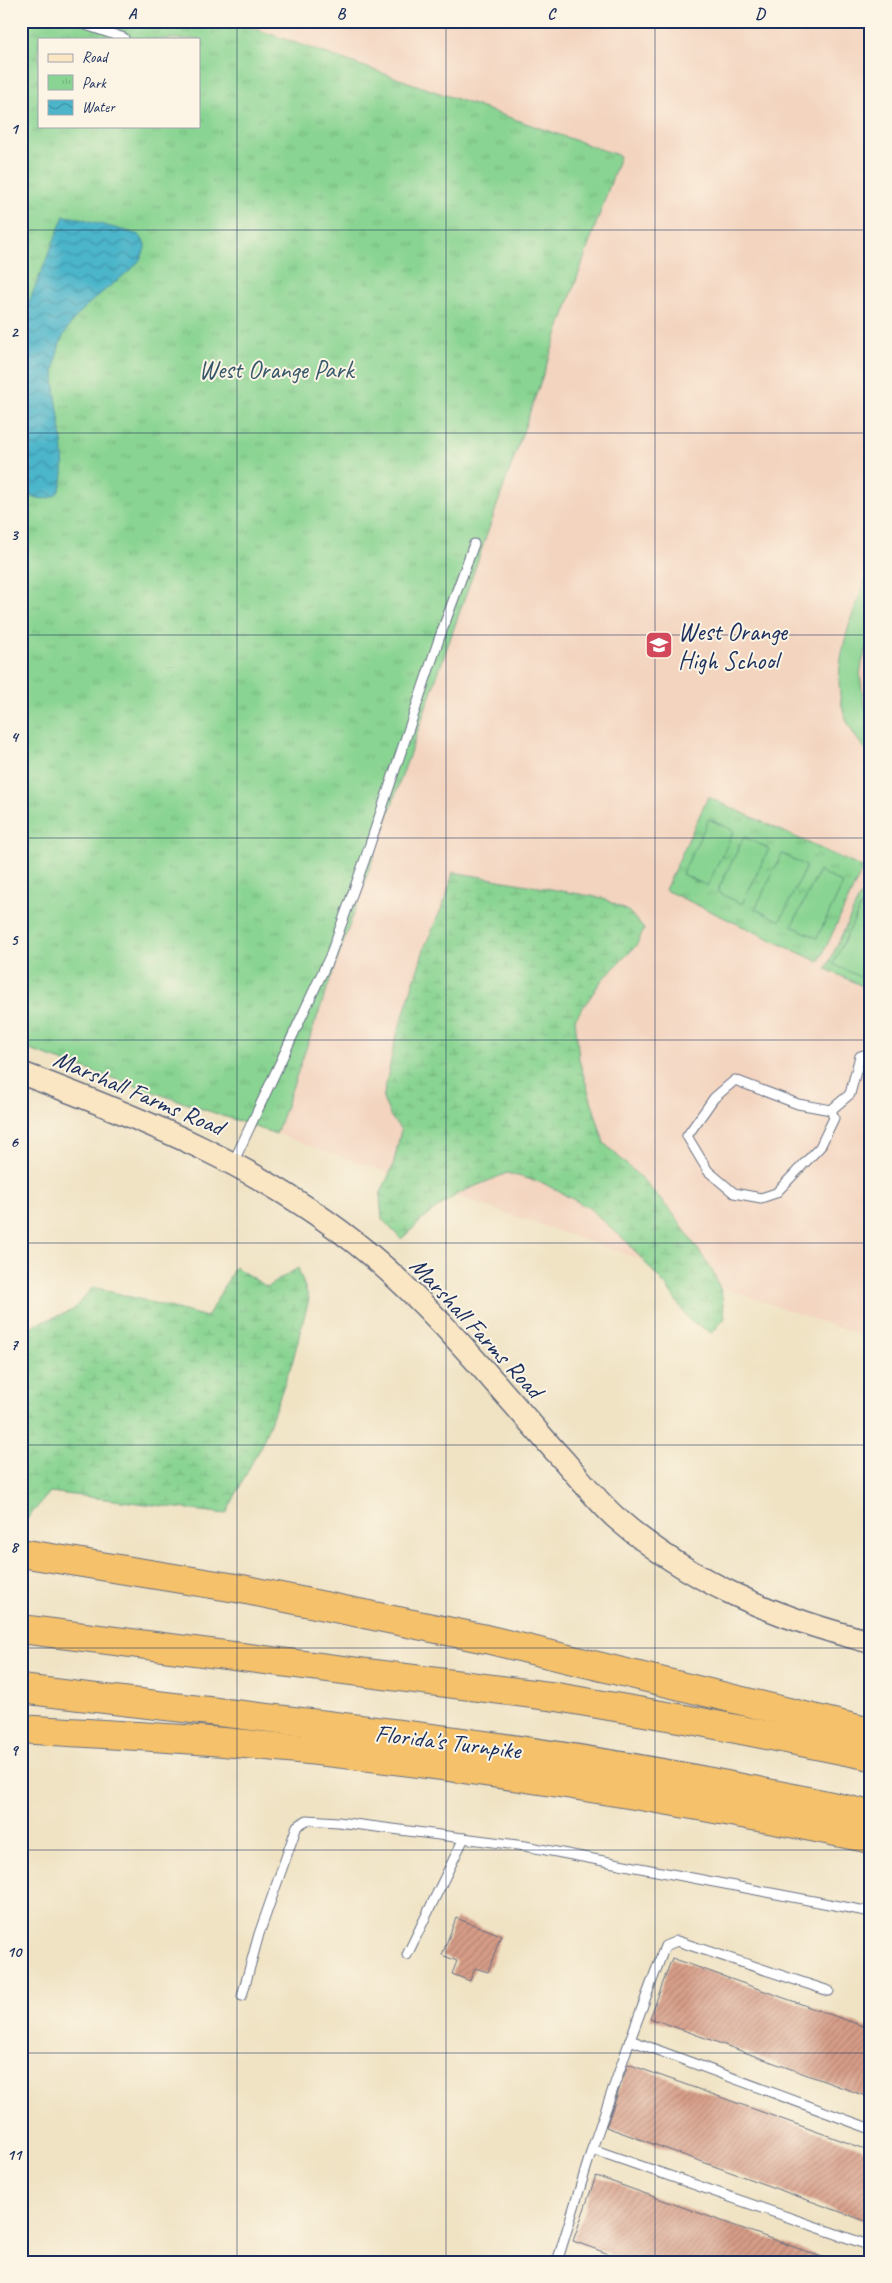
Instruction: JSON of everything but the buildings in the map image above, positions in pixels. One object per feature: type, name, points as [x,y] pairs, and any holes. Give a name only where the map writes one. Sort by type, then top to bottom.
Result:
[{"type":"highway","points":[[21,1553],[242,1590],[486,1639],[871,1732]]},
{"type":"highway","points":[[21,1629],[557,1697],[696,1721],[871,1756]]},
{"type":"highway","name":"Florida's Turnpike","points":[[21,1689],[526,1750],[761,1792],[871,1815]]},
{"type":"highway","points":[[21,1729],[244,1744],[518,1776],[757,1816],[871,1839]]},
{"type":"street","name":"Marshall Farms Road","points":[[21,1073],[130,1114],[233,1163],[323,1218],[369,1254],[425,1306],[613,1515],[655,1548],[706,1582],[822,1630],[871,1642]]},
{"type":"lane","points":[[74,21],[124,38]]},
{"type":"lane","points":[[233,1163],[330,956],[365,859],[439,639],[474,544]]},
{"type":"lane","points":[[831,1110],[850,1094],[860,1056],[871,1053]]},
{"type":"lane","points":[[735,1080],[798,1104],[831,1110],[834,1118],[820,1147],[776,1193],[761,1198],[734,1193],[708,1171],[687,1136],[714,1098],[735,1080]]},
{"type":"lane","points":[[242,1996],[259,1934],[297,1826],[307,1820],[338,1822],[525,1846],[871,1912]]},
{"type":"lane","points":[[407,1955],[464,1838]]},
{"type":"lane","points":[[556,2262],[592,2149],[664,1946],[677,1941],[829,1991]]},
{"type":"lane","points":[[630,2040],[871,2129]]},
{"type":"lane","points":[[592,2149],[871,2246]]},
{"type":"shaded area","name":"West Orange High School","points":[[233,21],[871,21],[871,1339],[276,1134],[620,156]]},
{"type":"green space","name":"West Orange Park","points":[[21,21],[233,21],[620,156],[276,1134],[21,1047]]},
{"type":"green space","points":[[871,564],[871,634],[860,676],[864,703],[871,718],[871,755],[853,733],[843,710],[839,686],[846,637]]},
{"type":"green space","points":[[708,797],[863,868],[819,962],[665,890]]},
{"type":"green space","points":[[709,819],[734,831],[707,886],[682,874]]},
{"type":"green space","points":[[744,837],[769,849],[742,904],[717,892]]},
{"type":"green space","points":[[782,854],[806,866],[780,921],[755,909]]},
{"type":"green space","points":[[819,871],[843,884],[817,938],[792,926]]},
{"type":"green space","points":[[453,872],[602,898],[628,911],[644,929],[636,946],[602,980],[575,1019],[579,1060],[604,1143],[645,1182],[674,1215],[712,1270],[721,1291],[725,1318],[712,1333],[690,1321],[666,1286],[627,1242],[589,1208],[543,1183],[507,1173],[459,1193],[429,1214],[401,1239],[382,1219],[380,1195],[393,1166],[401,1130],[391,1117],[383,1099],[394,1045],[425,946],[446,898]]},
{"type":"green space","points":[[860,896],[871,901],[871,990],[826,969]]},
{"type":"green space","points":[[863,902],[871,906],[869,981],[833,964]]},
{"type":"green space","points":[[235,1267],[267,1287],[298,1268],[309,1299],[292,1363],[264,1439],[226,1514],[50,1492],[21,1526],[21,1356],[32,1326],[73,1310],[93,1287],[207,1317]]},
{"type":"water","points":[[64,216],[79,218],[139,235],[145,245],[145,249],[137,263],[130,270],[82,310],[62,339],[58,350],[54,377],[62,440],[63,475],[60,488],[54,496],[42,498],[21,493],[21,322]]},
{"type":"place","name":"West Orange High School","points":[[659,645]]}]
